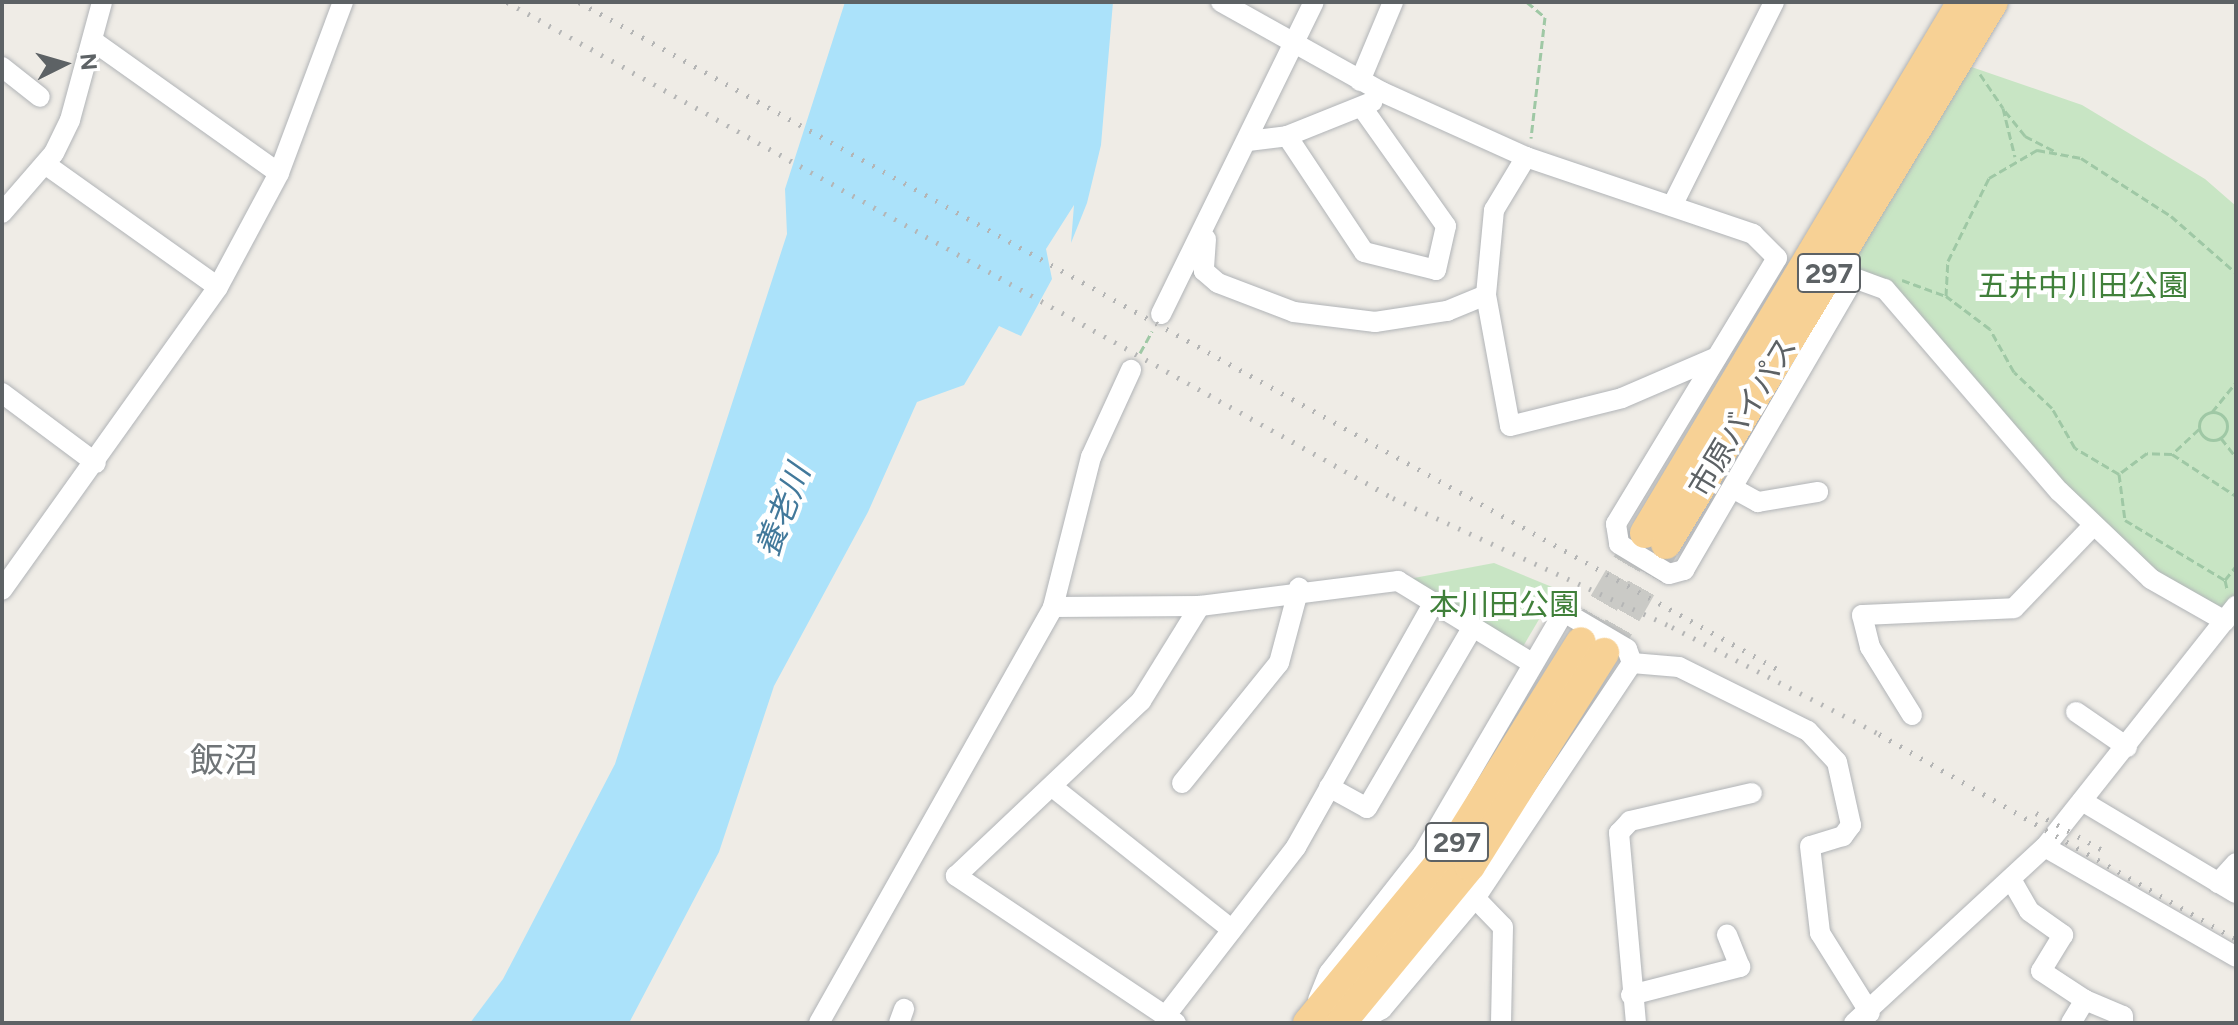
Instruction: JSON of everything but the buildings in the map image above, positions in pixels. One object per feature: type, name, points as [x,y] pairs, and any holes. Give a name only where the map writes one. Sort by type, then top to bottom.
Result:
[{"type":"highway","name":"市原バイパス","points":[[1962,2],[1655,538],[1993,2]]},
{"type":"highway","name":"297","points":[[1308,1022],[1454,846],[1606,653]]},
{"type":"highway","name":"297","points":[[1341,1023],[1470,866],[1606,653]]},
{"type":"street","points":[[2,213],[45,164],[70,120],[102,2]]},
{"type":"street","points":[[2,590],[96,463],[218,287],[279,173],[343,2]]},
{"type":"street","points":[[1221,2],[1295,40],[1382,92],[1526,157],[1753,234],[1777,258],[1616,524],[1619,544],[1669,574],[1684,570],[1736,490],[1854,278],[1885,289],[2094,525],[2151,579],[2231,613],[2045,847],[1862,1018],[1820,933],[1810,846],[1843,836],[1851,825],[1837,762],[1808,731],[1679,667],[1606,653]]},
{"type":"street","points":[[1159,318],[1206,234],[1314,2]]},
{"type":"street","points":[[1360,81],[1393,2]]},
{"type":"street","points":[[1672,206],[1774,2]]},
{"type":"street","points":[[93,41],[279,173]]},
{"type":"street","points":[[2,67],[40,97]]},
{"type":"street","points":[[1248,141],[1287,136],[1364,110],[1382,92]]},
{"type":"street","points":[[1287,136],[1364,252],[1436,270],[1446,226],[1364,110]]},
{"type":"street","points":[[1526,157],[1494,210],[1486,295],[1510,426],[1622,398],[1717,357]]},
{"type":"street","points":[[45,164],[218,287]]},
{"type":"street","points":[[1206,234],[1204,271],[1247,298],[1294,312],[1375,322],[1447,311],[1486,295]]},
{"type":"street","points":[[819,1023],[1053,607],[1091,457],[1131,370]]},
{"type":"street","points":[[2,393],[96,463]]},
{"type":"street","points":[[1736,490],[1758,502],[1818,492]]},
{"type":"street","points":[[1912,715],[1870,647],[1862,615],[2014,608],[2094,525]]},
{"type":"street","points":[[1053,607],[1200,606],[1299,588],[1398,581],[1432,606],[1532,663]]},
{"type":"street","points":[[1182,783],[1279,663],[1299,588]]},
{"type":"street","points":[[1200,606],[1141,701],[1055,789],[956,876],[1172,1018],[1232,930],[1296,847],[1432,606]]},
{"type":"street","points":[[1308,1022],[1329,973],[1423,853],[1564,612],[1627,649],[1606,653]]},
{"type":"street","points":[[1329,787],[1367,808],[1472,628]]},
{"type":"street","points":[[1356,1023],[1382,1009],[1475,898],[1606,653]]},
{"type":"street","points":[[2076,712],[2127,747]]},
{"type":"street","points":[[1055,789],[1232,930]]},
{"type":"street","points":[[1636,1023],[1631,995],[1619,833],[1630,821],[1752,793]]},
{"type":"street","points":[[2082,801],[2227,888],[2236,863]]},
{"type":"street","points":[[2045,847],[2236,957]]},
{"type":"street","points":[[2012,881],[2029,911],[2063,935],[2041,971],[2085,1000],[2123,1016],[2123,1023]]},
{"type":"street","points":[[1475,898],[1503,927],[1501,1023]]},
{"type":"street","points":[[1631,995],[1740,967],[1727,935]]},
{"type":"street","points":[[2071,1023],[2085,1000]]},
{"type":"path","points":[[1526,157],[1545,17],[1527,2]]},
{"type":"path","points":[[1980,74],[2025,136],[2059,154]]},
{"type":"path","points":[[2003,108],[2015,157]]},
{"type":"path","points":[[1946,296],[1948,261],[1989,178],[2015,157],[2059,154],[2081,158],[2171,216],[2236,273]]},
{"type":"path","points":[[1885,289],[1907,278],[1946,296],[1990,329],[2014,372],[2052,408],[2075,448],[2119,474]]},
{"type":"path","points":[[1131,370],[1159,318]]},
{"type":"path","points":[[2172,454],[2199,429],[2236,382]]},
{"type":"path","points":[[2212,412],[2226,422],[2221,438]]},
{"type":"path","points":[[2199,429],[2208,439],[2221,438]]},
{"type":"path","points":[[2221,438],[2236,457]]},
{"type":"path","points":[[2119,474],[2147,453],[2172,454],[2236,496]]},
{"type":"path","points":[[2119,474],[2125,520],[2225,580]]},
{"type":"path","points":[[2231,613],[2225,580],[2236,566]]},
{"type":"green space","name":"五井中川田公園","points":[[1957,62],[2082,105],[2205,179],[2236,206],[2236,606],[2225,621],[2151,579],[1885,289],[1836,262]]},
{"type":"green space","name":"本川田公園","points":[[1494,563],[1557,589],[1518,655],[1398,581]]},
{"type":"water","name":"養老川","points":[[845,2],[1113,2],[1101,145],[1087,203],[1071,243],[1074,205],[1046,249],[1052,279],[1021,336],[999,326],[964,385],[917,402],[868,512],[774,686],[719,852],[629,1023],[470,1023],[503,979],[615,764],[787,234],[785,189]]},
{"type":"tunnel","points":[[1581,642],[1645,533]]},
{"type":"tunnel","points":[[1604,653],[1666,544]]},
{"type":"railway","points":[[507,2],[1393,498],[1672,627],[1879,734],[2236,939]]},
{"type":"railway","points":[[579,2],[1781,671]]},
{"type":"railway","points":[[2036,813],[2106,852]]},
{"type":"district","name":"飯沼","points":[[224,761]]}]
